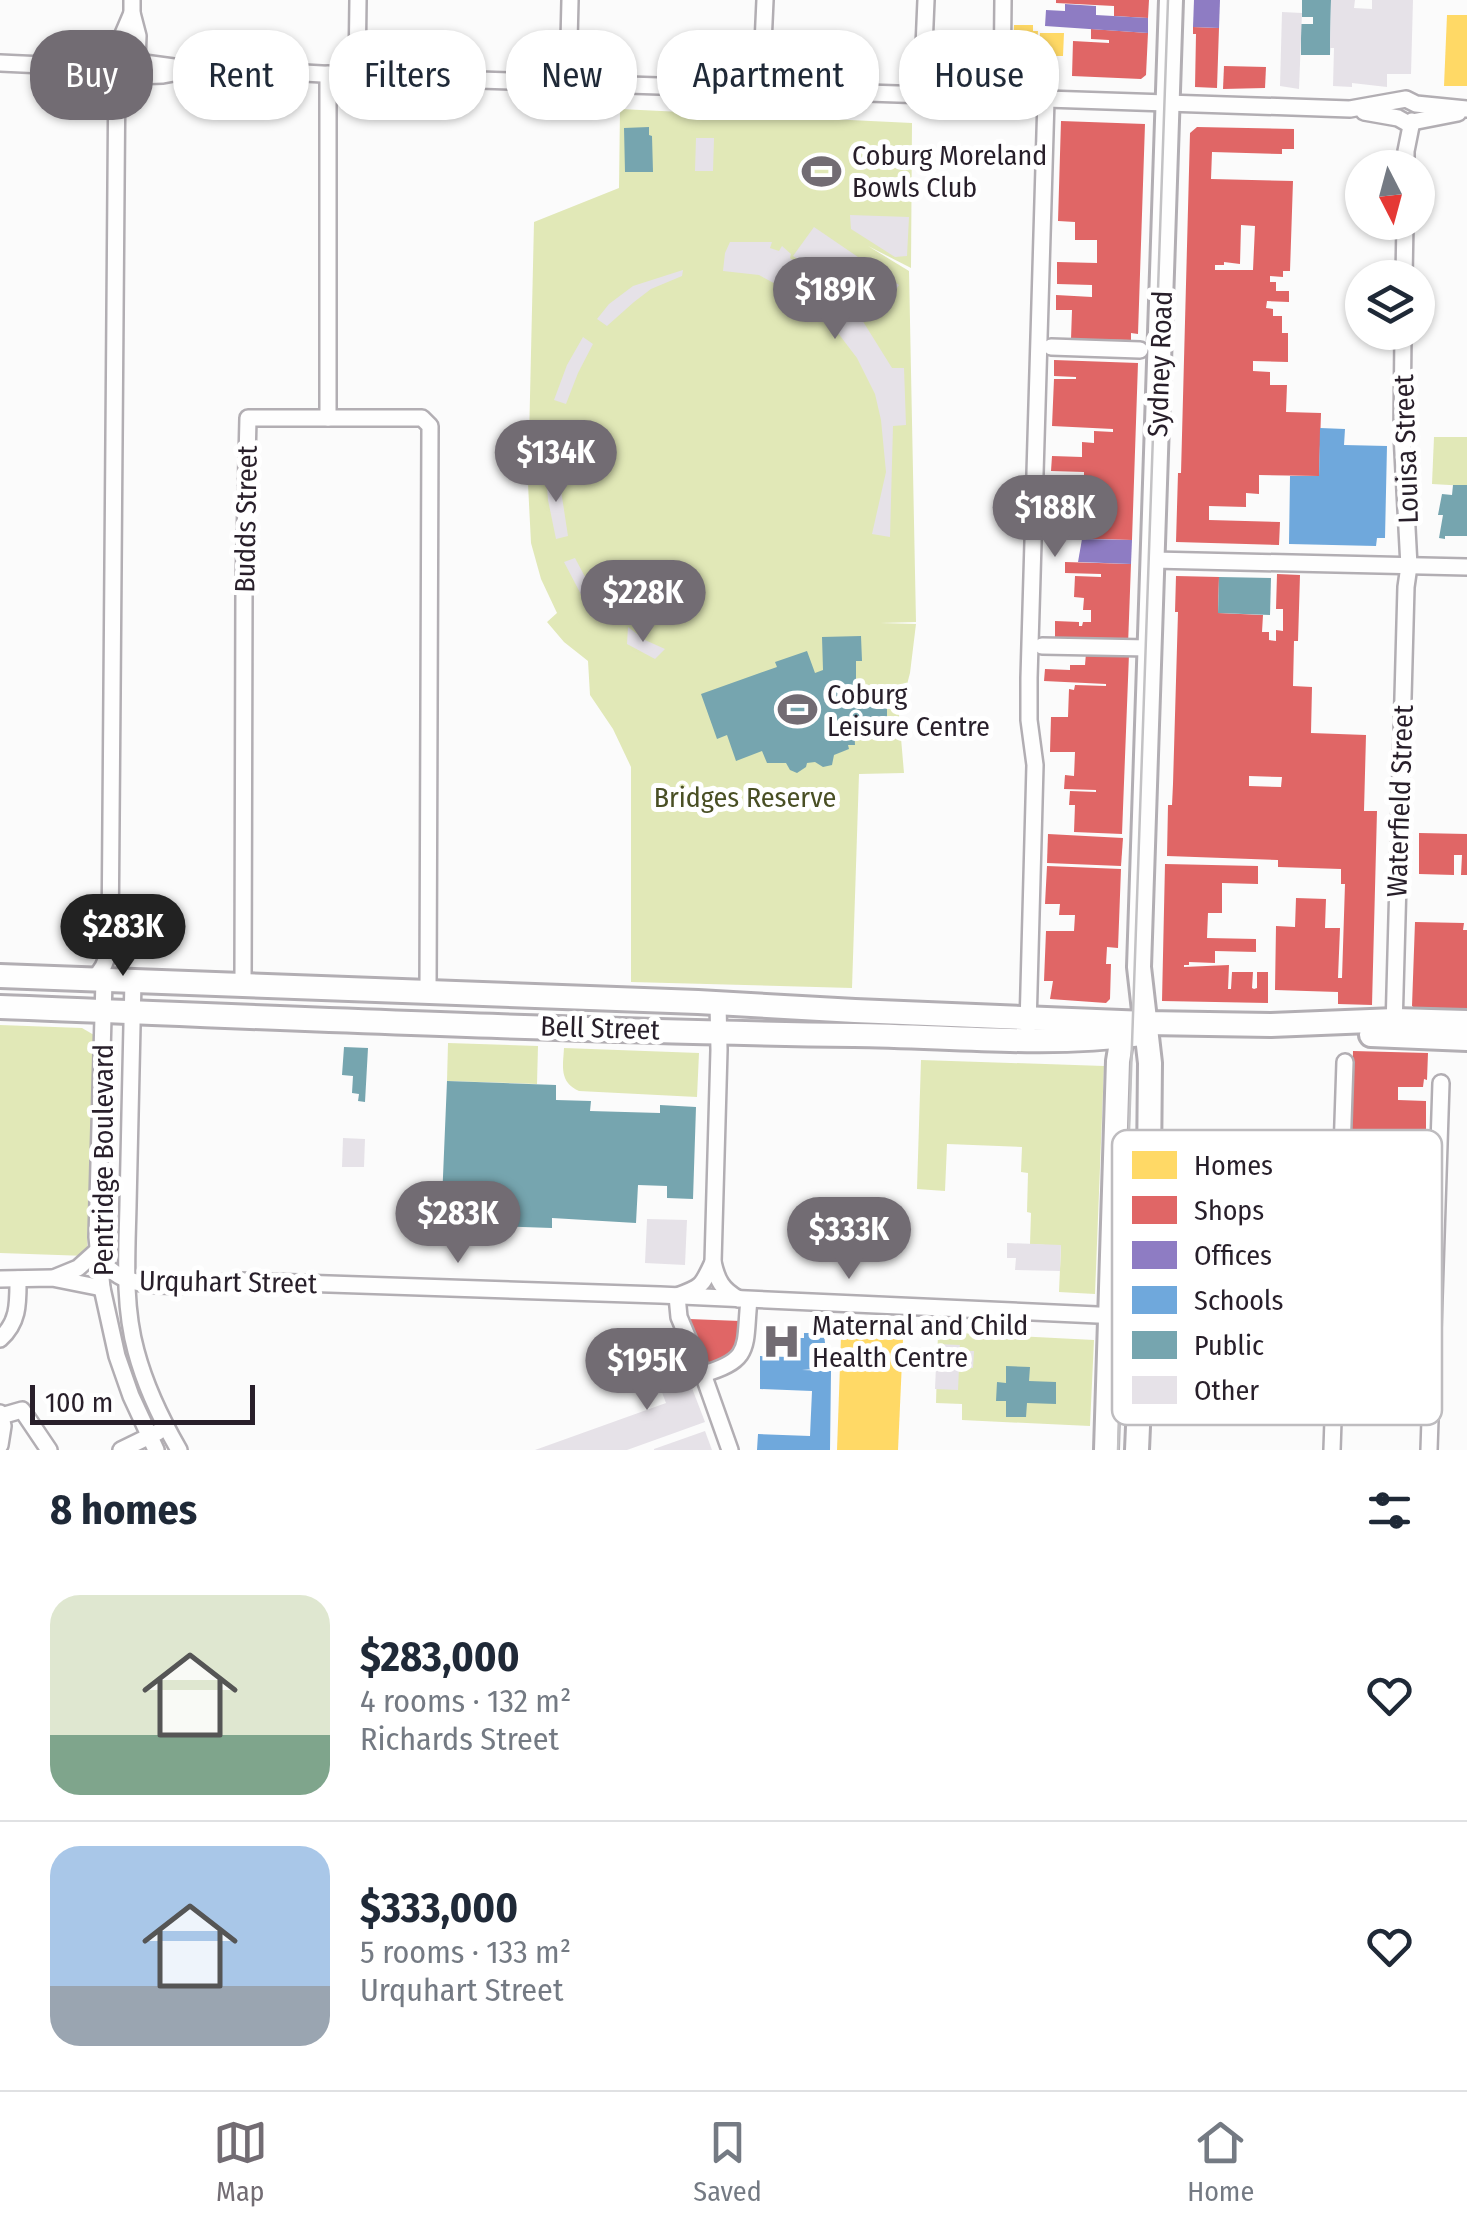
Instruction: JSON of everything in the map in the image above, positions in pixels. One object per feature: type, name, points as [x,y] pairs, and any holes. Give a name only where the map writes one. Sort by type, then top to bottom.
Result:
[{"type":"highway","name":"Sydney Road","points":[[1116,1130],[1118,1061],[1135,1028],[1172,0]]},
{"type":"highway","name":"Bell Street","points":[[0,976],[718,1003],[854,1011],[1028,1029]]},
{"type":"highway","name":"Bell Street","points":[[0,1007],[855,1035],[1198,1024],[1280,1025],[1347,1034],[1467,1022]]},
{"type":"highway","points":[[854,1011],[855,1035]]},
{"type":"highway","name":"Sydney Road","points":[[1135,1028],[1150,1062],[1149,1130]]},
{"type":"highway","name":"Bell Street","points":[[1394,1028],[1467,1039]]},
{"type":"highway","name":"Sydney Road","points":[[1106,1450],[1112,1252]]},
{"type":"highway","name":"Sydney Road","points":[[1137,1450],[1138,1425]]},
{"type":"street","points":[[358,0],[358,30]]},
{"type":"street","points":[[569,30],[570,0]]},
{"type":"street","points":[[763,30],[765,0]]},
{"type":"street","points":[[925,30],[926,0]]},
{"type":"street","points":[[1003,0],[1003,30]]},
{"type":"street","points":[[0,63],[30,64]]},
{"type":"street","points":[[309,73],[328,74],[328,418],[422,418],[430,426],[428,992]]},
{"type":"street","points":[[1059,99],[1406,114],[1467,110]]},
{"type":"street","points":[[1406,114],[1406,150]]},
{"type":"street","points":[[110,946],[116,968],[113,980],[100,974],[110,946],[122,120]]},
{"type":"street","points":[[1028,1029],[1036,765],[1029,720],[1029,678],[1045,120]]},
{"type":"street","points":[[1052,347],[1140,350]]},
{"type":"street","name":"Louisa Street","points":[[1404,350],[1402,434],[1410,566]]},
{"type":"street","name":"Budds Street","points":[[243,984],[248,418],[328,418]]},
{"type":"street","points":[[1153,560],[1467,567]]},
{"type":"street","name":"Waterfield Street","points":[[1394,1028],[1406,586],[1410,566]]},
{"type":"street","points":[[1042,646],[1149,648]]},
{"type":"street","name":"Pentridge Boulevard","points":[[113,980],[104,1011],[99,1255],[116,1356],[152,1443]]},
{"type":"street","name":"Pentridge Boulevard","points":[[113,980],[133,1012],[128,1280],[136,1350],[149,1390],[178,1450]]},
{"type":"street","points":[[702,1374],[736,1362],[744,1350],[744,1299],[726,1292],[716,1279],[713,1262],[718,1003]]},
{"type":"street","points":[[1344,1130],[1346,1062]]},
{"type":"street","points":[[1439,1130],[1441,1083]]},
{"type":"street","name":"Urquhart Street","points":[[52,1278],[99,1255],[128,1280],[176,1284],[241,1281],[1110,1316]]},
{"type":"street","points":[[713,1262],[704,1283],[677,1296],[680,1317],[730,1450]]},
{"type":"street","name":"Urquhart Street","points":[[0,1279],[52,1278],[102,1288]]},
{"type":"street","points":[[0,1339],[10,1330],[17,1312],[18,1279]]},
{"type":"street","points":[[0,1444],[0,1415],[22,1410],[49,1450]]},
{"type":"street","points":[[1332,1450],[1333,1425]]},
{"type":"street","points":[[1429,1450],[1430,1425]]},
{"type":"street","points":[[121,1450],[152,1443],[166,1429]]},
{"type":"green space","name":"Bridges Reserve","points":[[637,110],[657,111],[657,120],[912,123],[911,268],[868,246],[909,271],[916,622],[880,623],[916,624],[910,673],[899,715],[904,773],[859,774],[852,988],[631,982],[631,767],[613,729],[590,695],[588,661],[547,622],[557,613],[541,579],[531,543],[528,484],[534,222],[619,188],[620,120],[637,120]]},
{"type":"green space","points":[[1434,437],[1467,437],[1467,486],[1432,484]]},
{"type":"green space","points":[[0,1025],[82,1028],[94,1035],[87,1256],[0,1253]]},
{"type":"green space","points":[[448,1043],[538,1046],[537,1084],[447,1081]]},
{"type":"green space","points":[[564,1048],[699,1053],[697,1097],[579,1091],[565,1078]]},
{"type":"green space","points":[[921,1060],[1104,1066],[1095,1294],[1059,1292],[1061,1246],[1030,1244],[1028,1173],[1021,1172],[1022,1147],[947,1144],[945,1191],[917,1189]]},
{"type":"green space","points":[[938,1332],[1094,1340],[1090,1426],[962,1420],[962,1404],[936,1403]]},
{"type":"building: Homes","points":[[1447,15],[1467,15],[1467,86],[1444,86]]},
{"type":"building: Homes","points":[[1014,25],[1033,25],[1033,30],[1014,30]]},
{"type":"building: Homes","points":[[1059,33],[1064,33],[1063,56],[1059,56]]},
{"type":"building: Homes","points":[[841,1337],[903,1339],[898,1450],[837,1450]]},
{"type":"building: Shops","points":[[1056,0],[1149,0],[1148,18],[1114,16],[1114,6]]},
{"type":"building: Shops","points":[[1193,27],[1219,28],[1217,88],[1195,87]]},
{"type":"building: Shops","points":[[1091,29],[1148,33],[1146,75],[1141,79],[1072,76],[1073,41],[1109,43],[1091,39]]},
{"type":"building: Shops","points":[[1224,66],[1266,67],[1265,88],[1223,89]]},
{"type":"building: Shops","points":[[1061,121],[1145,124],[1138,334],[1131,333],[1131,340],[1071,339],[1072,310],[1056,310],[1056,295],[1092,297],[1092,285],[1057,284],[1057,262],[1097,263],[1097,240],[1075,240],[1075,222],[1058,221]]},
{"type":"building: Shops","points":[[1197,127],[1294,129],[1294,149],[1282,149],[1282,154],[1212,152],[1211,179],[1293,181],[1290,271],[1283,271],[1283,277],[1270,276],[1270,282],[1276,282],[1276,291],[1289,291],[1289,302],[1267,301],[1266,308],[1273,309],[1273,316],[1282,316],[1282,333],[1288,333],[1288,362],[1253,361],[1253,371],[1270,372],[1270,385],[1287,385],[1286,412],[1321,413],[1319,476],[1259,475],[1259,494],[1246,493],[1246,507],[1209,506],[1209,520],[1280,522],[1279,545],[1176,542],[1190,133]],"holes":[[[1241,225],[1255,226],[1253,270],[1215,270],[1215,265],[1224,262],[1240,264]]]},
{"type":"building: Shops","points":[[1054,360],[1138,363],[1132,540],[1063,538],[1063,527],[1072,527],[1072,515],[1083,516],[1083,507],[1096,507],[1096,503],[1079,503],[1080,482],[1097,481],[1084,480],[1084,472],[1051,471],[1052,456],[1082,457],[1082,442],[1094,443],[1094,431],[1113,429],[1052,426],[1054,379],[1076,379],[1054,376]]},
{"type":"building: Shops","points":[[1065,562],[1131,564],[1128,645],[1055,643],[1055,621],[1079,622],[1079,626],[1091,622],[1091,610],[1083,610],[1084,598],[1074,597],[1075,576],[1101,577],[1065,573]]},
{"type":"building: Shops","points":[[1277,574],[1300,575],[1293,686],[1312,687],[1311,733],[1366,735],[1364,811],[1377,811],[1372,1005],[1338,1004],[1338,992],[1275,990],[1276,926],[1295,927],[1296,898],[1326,899],[1325,928],[1340,928],[1338,978],[1342,978],[1345,884],[1341,884],[1341,869],[1278,867],[1278,860],[1167,856],[1168,805],[1172,805],[1173,784],[1176,576],[1219,577],[1218,613],[1263,615],[1262,632],[1269,632],[1269,640],[1276,641],[1276,630],[1283,631],[1283,609],[1276,609]],"holes":[[[1249,776],[1282,777],[1281,787],[1249,786]]]},
{"type":"building: Shops","points":[[1086,653],[1129,654],[1122,834],[1074,832],[1075,805],[1069,805],[1070,791],[1096,790],[1064,789],[1065,775],[1074,776],[1075,752],[1050,752],[1051,717],[1068,717],[1069,689],[1074,690],[1075,685],[1106,684],[1044,681],[1045,669],[1070,670],[1070,665],[1085,665]]},
{"type":"building: Shops","points":[[1419,833],[1467,834],[1467,875],[1461,875],[1462,855],[1454,855],[1454,875],[1419,874]]},
{"type":"building: Shops","points":[[1048,834],[1123,838],[1121,866],[1047,863]]},
{"type":"building: Shops","points":[[1165,864],[1258,866],[1258,884],[1222,883],[1222,913],[1208,913],[1207,938],[1256,939],[1256,952],[1215,951],[1215,963],[1189,962],[1184,967],[1229,965],[1228,989],[1232,972],[1253,972],[1254,989],[1257,972],[1268,972],[1268,1003],[1162,1001]]},
{"type":"building: Shops","points":[[1047,866],[1121,869],[1118,948],[1107,947],[1106,964],[1111,964],[1110,999],[1106,1003],[1050,999],[1053,981],[1044,981],[1046,931],[1074,931],[1075,915],[1059,915],[1060,904],[1045,904]]},
{"type":"building: Shops","points":[[1415,922],[1464,923],[1467,1012],[1417,1010],[1412,1006]]},
{"type":"building: Shops","points":[[1353,1051],[1428,1053],[1423,1087],[1398,1087],[1398,1100],[1426,1101],[1426,1130],[1351,1130]]},
{"type":"building: Shops","points":[[689,1319],[740,1321],[738,1352],[707,1364]]},
{"type":"building: Offices","points":[[1194,0],[1220,0],[1219,28],[1193,27]]},
{"type":"building: Offices","points":[[1065,4],[1096,6],[1096,15],[1148,18],[1148,33],[1045,26],[1046,10],[1065,11]]},
{"type":"building: Offices","points":[[1082,539],[1132,540],[1131,564],[1078,562]]},
{"type":"building: Schools","points":[[1320,428],[1345,429],[1344,445],[1387,446],[1385,538],[1377,538],[1376,546],[1289,544],[1290,476],[1319,476]]},
{"type":"building: Schools","points":[[776,1333],[798,1333],[798,1338],[804,1338],[804,1333],[824,1333],[825,1343],[815,1343],[815,1357],[826,1356],[826,1368],[802,1370],[831,1371],[830,1450],[757,1450],[758,1434],[810,1436],[812,1391],[760,1389],[760,1356],[787,1357],[787,1345],[776,1345]]},
{"type":"building: Public","points":[[1302,0],[1331,0],[1330,55],[1301,55],[1301,24],[1313,24],[1313,17],[1302,17]]},
{"type":"building: Public","points":[[649,127],[653,172],[625,172],[624,128]]},
{"type":"building: Public","points":[[1453,485],[1467,485],[1467,536],[1439,538],[1442,494],[1452,495]]},
{"type":"building: Public","points":[[1219,577],[1271,578],[1270,615],[1218,613]]},
{"type":"building: Public","name":"Coburg Leisure Centre","points":[[861,636],[862,661],[856,661],[856,686],[887,685],[887,726],[854,726],[855,745],[848,745],[849,749],[834,755],[832,765],[807,763],[797,773],[786,763],[767,763],[762,751],[736,761],[727,735],[717,739],[701,694],[777,667],[775,662],[807,651],[815,673],[823,670],[822,637]]},
{"type":"building: Public","points":[[344,1047],[368,1048],[365,1102],[358,1101],[359,1094],[352,1093],[353,1076],[342,1075]]},
{"type":"building: Public","points":[[447,1081],[556,1085],[556,1100],[591,1101],[590,1111],[660,1113],[660,1105],[696,1107],[693,1199],[667,1198],[667,1186],[638,1185],[636,1223],[552,1218],[552,1228],[441,1224]]},
{"type":"building: Public","points":[[1006,1366],[1030,1367],[1029,1381],[1056,1382],[1056,1404],[1027,1403],[1026,1417],[1006,1417],[1006,1401],[996,1401],[997,1382],[1006,1383]]},
{"type":"building: Other","points":[[1331,0],[1355,0],[1354,8],[1372,9],[1372,0],[1413,0],[1411,74],[1387,74],[1387,87],[1352,83],[1352,87],[1333,86]]},
{"type":"building: Other","points":[[1282,12],[1302,13],[1299,89],[1280,86]]},
{"type":"building: Other","points":[[696,138],[714,138],[713,171],[695,171]]},
{"type":"building: Other","points":[[850,215],[909,217],[907,256],[895,257],[851,229]]},
{"type":"building: Other","points":[[814,227],[899,285],[879,315],[793,256]]},
{"type":"building: Other","points":[[730,242],[772,242],[770,248],[779,251],[782,246],[791,254],[790,258],[854,307],[892,368],[904,368],[906,425],[893,426],[890,537],[872,534],[886,472],[875,394],[857,358],[825,316],[783,288],[759,275],[723,271]]},
{"type":"building: Other","points":[[683,270],[682,276],[651,289],[607,326],[597,319],[633,286]]},
{"type":"building: Other","points":[[583,337],[593,344],[566,404],[554,400],[567,365]]},
{"type":"building: Other","points":[[558,471],[568,536],[556,539],[546,472]]},
{"type":"building: Other","points":[[575,558],[591,588],[613,615],[605,623],[586,604],[564,562]]},
{"type":"building: Other","points":[[628,627],[665,649],[655,659],[627,644]]},
{"type":"building: Other","points":[[343,1138],[365,1139],[364,1167],[342,1167]]},
{"type":"building: Other","points":[[647,1219],[687,1220],[685,1265],[645,1263]]},
{"type":"building: Other","points":[[1007,1243],[1061,1245],[1060,1271],[1015,1270],[1016,1258],[1007,1258]]},
{"type":"building: Other","points":[[937,1344],[960,1345],[959,1351],[974,1351],[973,1368],[959,1368],[958,1390],[935,1389]]},
{"type":"building: Other","points":[[660,1348],[677,1349],[705,1422],[627,1450],[535,1450],[666,1403],[647,1353]]},
{"type":"building: Other","points":[[705,1431],[712,1450],[654,1450],[654,1449]]},
{"type":"tram line","points":[[1129,1130],[1168,0]]},
{"type":"tram line","points":[[1118,1450],[1119,1425]]},
{"type":"place","name":"Coburg Moreland Bowls Club","points":[[822,171]]},
{"type":"place","name":"Coburg Leisure Centre","points":[[797,710]]},
{"type":"place","name":"Maternal and Child Health Centre","points":[[782,1341]]}]
